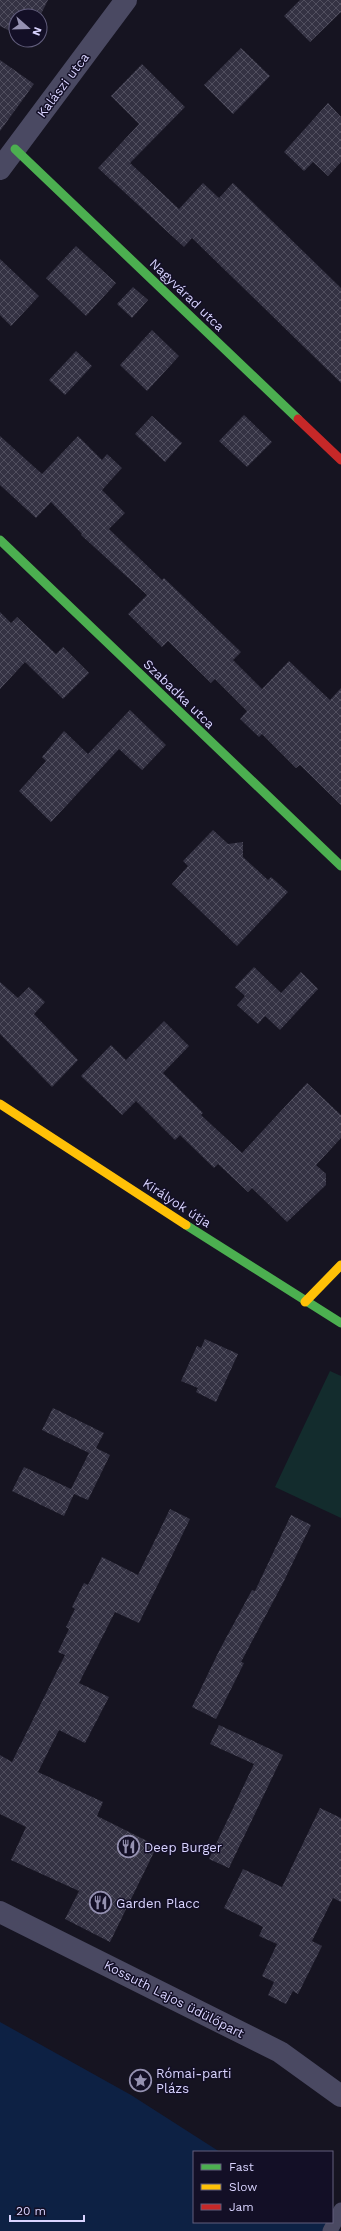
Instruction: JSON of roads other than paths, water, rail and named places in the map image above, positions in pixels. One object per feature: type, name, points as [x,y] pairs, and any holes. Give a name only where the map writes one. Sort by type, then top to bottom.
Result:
[{"type":"street","name":"Kalászi utca","points":[[0,169],[126,0]]},
{"type":"street","name":"Nagyvárad utca","points":[[16,149],[341,460]]},
{"type":"street","name":"Szabadka utca","points":[[0,540],[341,866]]},
{"type":"street","name":"Királyok útja","points":[[0,1104],[304,1302],[341,1323]]},
{"type":"street","points":[[304,1302],[341,1265]]},
{"type":"street","name":"Kossuth Lajos üdülőpart","points":[[0,1912],[280,2052],[341,2096]]},
{"type":"lane","points":[[330,2231],[341,2210]]},
{"type":"water","points":[[0,2022],[131,2095],[218,2151],[193,2151],[193,2223],[330,2223],[341,2231],[0,2231]]},
{"type":"place","name":"Deep Burger","points":[[129,1847]]},
{"type":"place","name":"Garden Placc","points":[[101,1903]]},
{"type":"place","name":"Római-parti Plázs","points":[[140,2080]]}]
